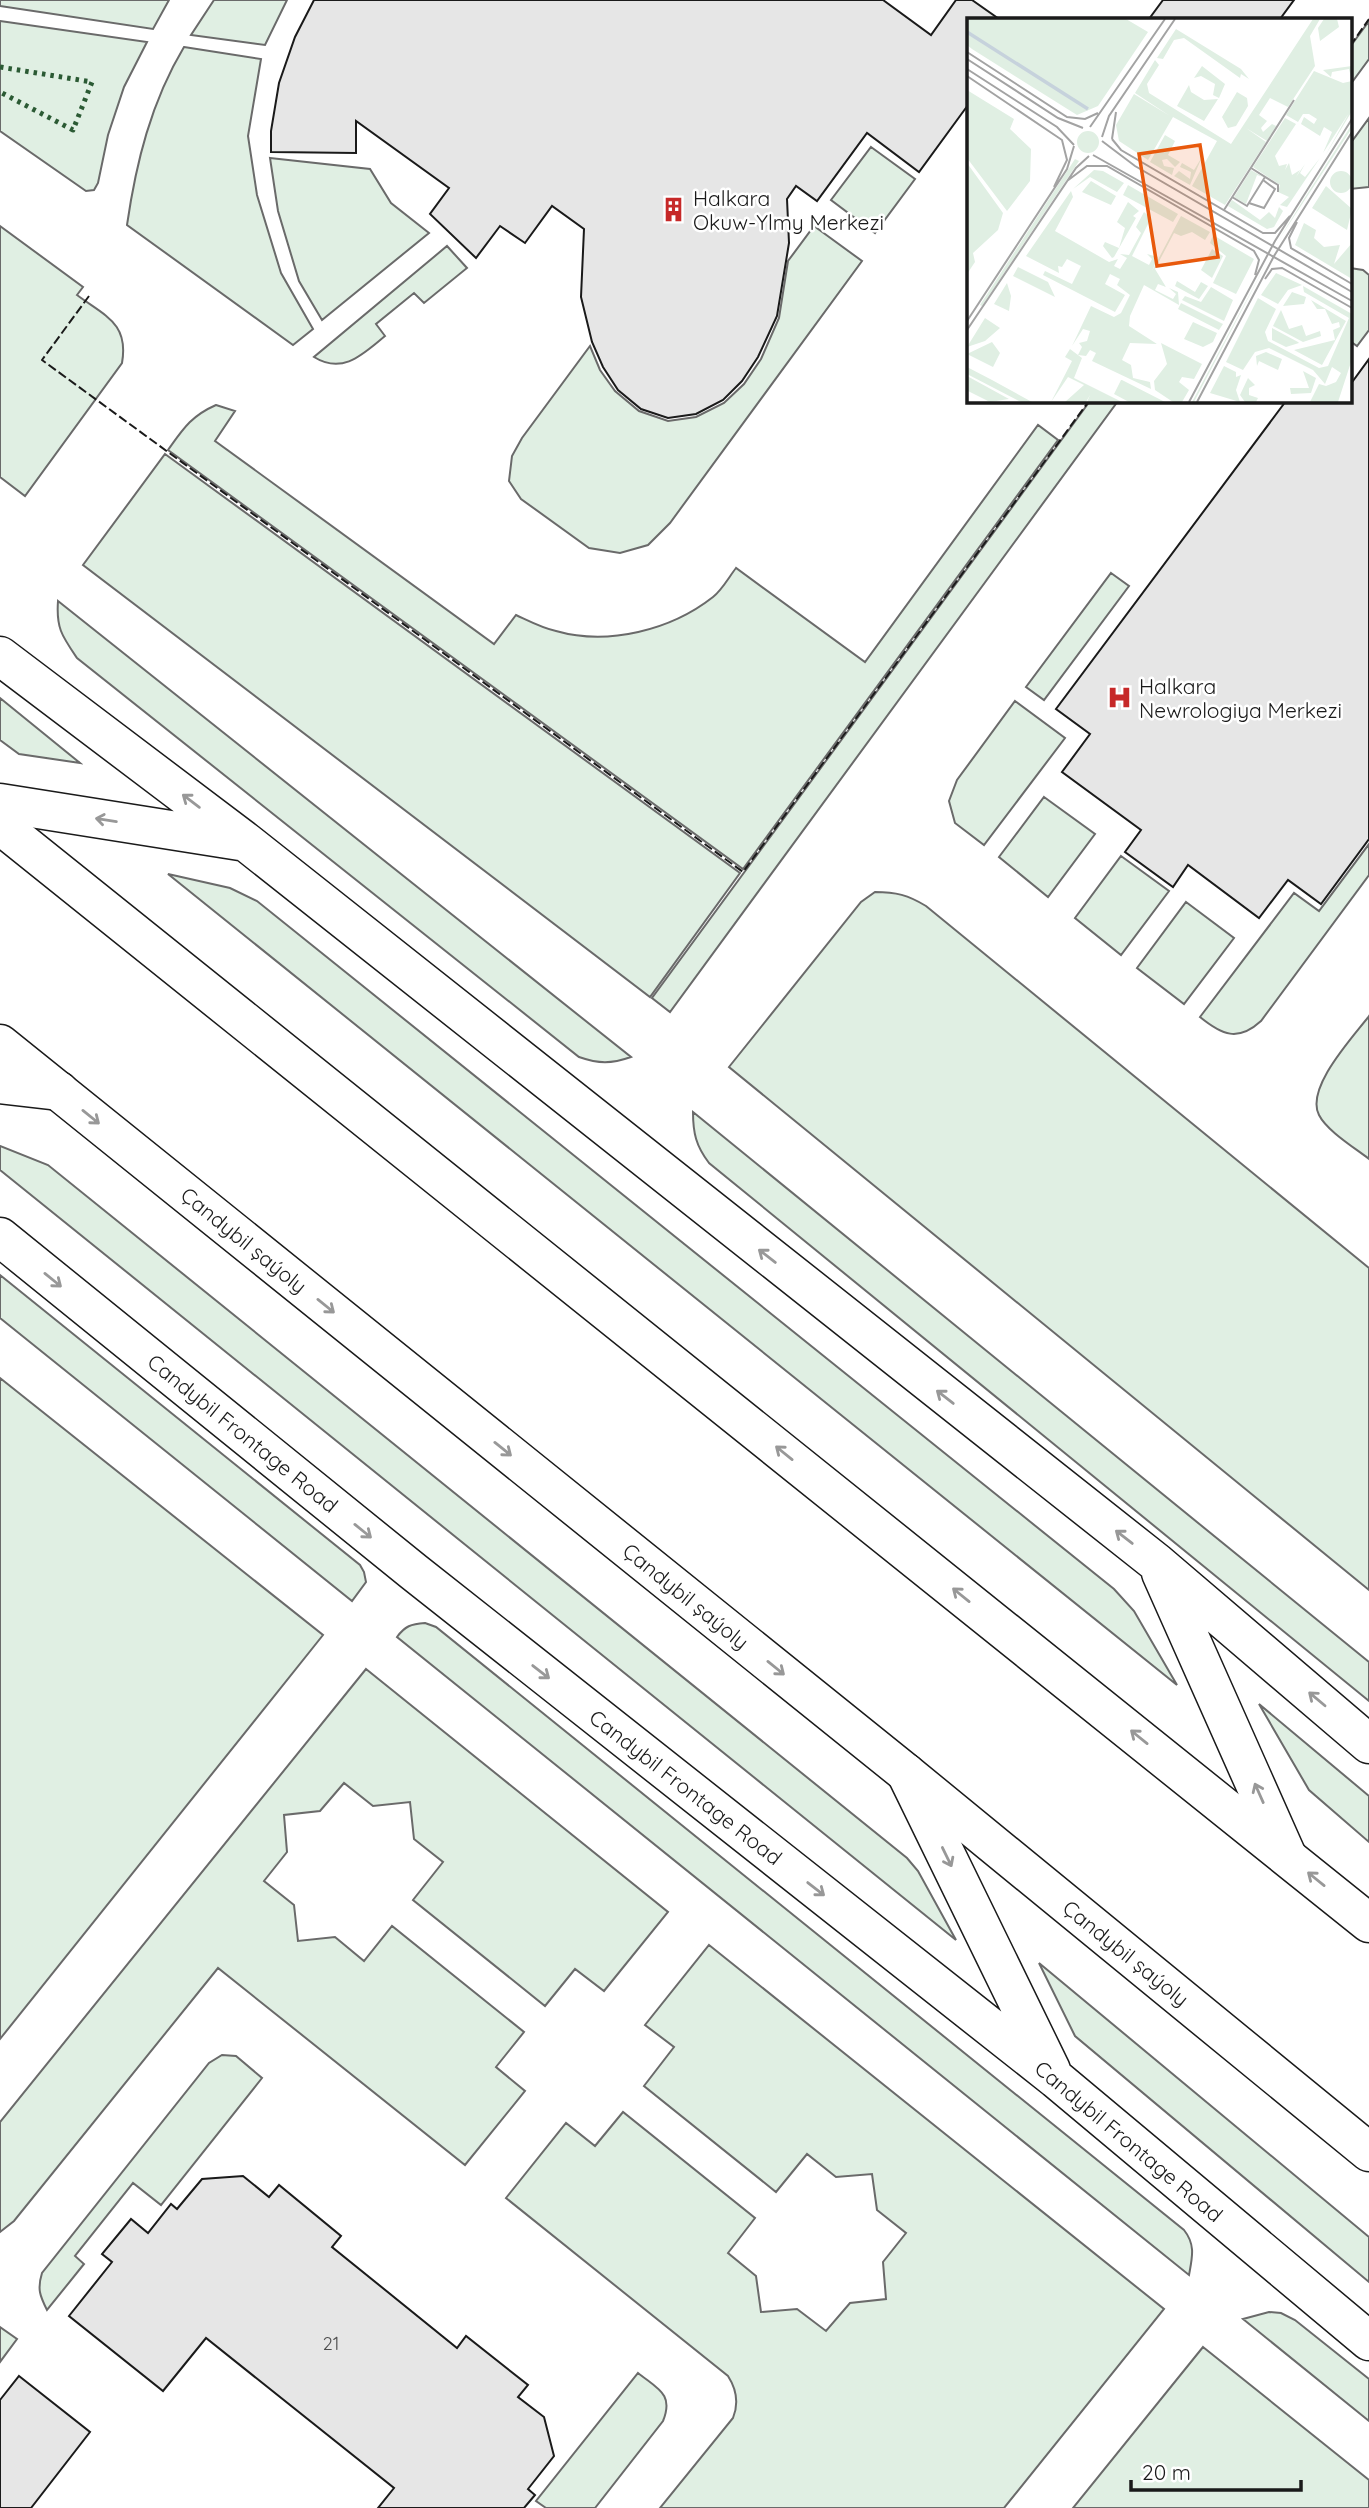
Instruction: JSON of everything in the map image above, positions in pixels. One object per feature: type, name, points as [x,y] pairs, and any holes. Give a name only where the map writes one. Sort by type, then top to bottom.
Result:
[{"type":"street","points":[[0,656],[246,842],[1157,1563],[1369,1744]]},
{"type":"street","points":[[0,803],[246,842]]},
{"type":"street","points":[[0,825],[1369,1923]]},
{"type":"street","name":"Çandybil şaýoly","points":[[0,1044],[906,1773],[1369,2152]]},
{"type":"street","points":[[0,1084],[58,1091]]},
{"type":"street","name":"Candybil Frontage Road","points":[[0,1237],[414,1572],[1056,2079],[1369,2342]]},
{"type":"street","points":[[1157,1563],[1287,1856]]},
{"type":"street","points":[[906,1773],[1056,2079]]},
{"type":"green space","points":[[0,0],[169,0],[153,29],[0,6]]},
{"type":"green space","points":[[214,0],[287,0],[265,45],[191,35]]},
{"type":"green space","points":[[0,21],[147,42],[124,87],[94,190],[86,191],[0,131]]},
{"type":"green space","points":[[1369,21],[1369,59],[1352,82],[1352,44]]},
{"type":"green space","points":[[184,47],[261,59],[248,136],[257,195],[281,273],[313,329],[293,345],[127,225],[146,133],[162,89]]},
{"type":"green space","points":[[1369,118],[1369,187],[1352,189],[1352,141]]},
{"type":"green space","points":[[871,147],[915,179],[875,233],[831,200]]},
{"type":"green space","points":[[270,158],[370,169],[391,203],[429,233],[322,320],[299,281],[278,211]]},
{"type":"green space","points":[[0,226],[83,287],[77,295],[113,322],[122,338],[122,363],[25,496],[0,477]]},
{"type":"green space","points":[[814,226],[862,261],[670,523],[648,545],[620,553],[589,548],[521,499],[509,481],[512,456],[522,438],[590,346],[600,370],[615,391],[639,411],[668,421],[696,417],[724,403],[744,384],[761,359],[779,318],[788,261]]},
{"type":"green space","points":[[447,246],[467,268],[424,303],[414,293],[376,324],[385,336],[361,355],[334,364],[314,357]]},
{"type":"green space","points":[[1352,268],[1363,270],[1369,275],[1369,330],[1357,346],[1352,342]]},
{"type":"green space","points":[[1089,402],[1117,402],[670,1012],[652,998]]},
{"type":"green space","points":[[216,405],[235,411],[215,441],[494,644],[516,615],[546,628],[597,637],[617,636],[659,626],[696,609],[713,597],[736,568],[865,662],[1038,425],[1058,440],[743,869],[168,450],[183,429]]},
{"type":"green space","points":[[165,454],[740,873],[650,997],[83,565]]},
{"type":"green space","points":[[1111,573],[1129,586],[1044,700],[1026,687]]},
{"type":"green space","points":[[58,601],[631,1057],[605,1062],[579,1057],[77,658],[61,631]]},
{"type":"green space","points":[[0,698],[80,763],[19,754],[0,740]]},
{"type":"green space","points":[[1015,701],[1065,738],[984,845],[955,823],[949,801],[957,780]]},
{"type":"green space","points":[[1044,797],[1095,834],[1048,897],[999,857]]},
{"type":"green space","points":[[1369,844],[1369,875],[1261,1021],[1245,1032],[1230,1034],[1200,1017],[1294,893],[1319,911]]},
{"type":"green space","points":[[1121,856],[1169,891],[1121,955],[1075,918]]},
{"type":"green space","points":[[168,874],[230,888],[257,901],[1114,1589],[1134,1611],[1177,1685]]},
{"type":"green space","points":[[875,892],[902,895],[926,906],[1369,1268],[1369,1590],[729,1067],[861,902]]},
{"type":"green space","points":[[1186,902],[1234,938],[1184,1004],[1137,968]]},
{"type":"green space","points":[[1369,1016],[1369,1159],[1328,1127],[1319,1115],[1316,1104],[1324,1077],[1342,1049]]},
{"type":"green space","points":[[693,1112],[1369,1662],[1369,1701],[709,1163],[696,1139]]},
{"type":"green space","points":[[0,1146],[48,1165],[907,1858],[918,1871],[956,1940],[0,1170]]},
{"type":"green space","points":[[0,1275],[360,1565],[366,1582],[352,1601],[0,1318]]},
{"type":"green space","points":[[0,1378],[323,1635],[0,2039]]},
{"type":"green space","points":[[425,1623],[436,1627],[1184,2230],[1192,2246],[1189,2275],[397,1637],[409,1626]]},
{"type":"green space","points":[[366,1669],[668,1912],[604,1991],[575,1969],[545,2006],[413,1900],[443,1862],[414,1839],[410,1802],[373,1806],[344,1783],[320,1811],[284,1815],[287,1852],[264,1881],[294,1905],[298,1941],[335,1937],[364,1961],[392,1926],[524,2032],[496,2067],[525,2091],[465,2165],[218,1968],[14,2221],[0,2232],[0,2122]]},
{"type":"green space","points":[[1259,1704],[1369,1796],[1369,1842],[1309,1790]]},
{"type":"green space","points":[[709,1945],[1164,2309],[1004,2508],[660,2508],[733,2418],[736,2407],[735,2391],[728,2376],[506,2198],[566,2123],[595,2146],[623,2112],[755,2218],[728,2253],[756,2276],[761,2312],[797,2309],[826,2331],[850,2303],[886,2299],[883,2262],[906,2233],[877,2210],[872,2174],[836,2177],[807,2154],[776,2192],[644,2086],[674,2047],[645,2025]]},
{"type":"green space","points":[[1039,1963],[1369,2237],[1369,2282],[1075,2036]]},
{"type":"green space","points":[[222,2055],[236,2056],[262,2078],[161,2205],[133,2183],[75,2256],[84,2264],[47,2310],[40,2292],[42,2273],[209,2063]]},
{"type":"green space","points":[[1269,2312],[1281,2313],[1295,2320],[1369,2379],[1369,2421],[1243,2319]]},
{"type":"green space","points":[[0,2327],[17,2339],[0,2362]]},
{"type":"green space","points":[[1203,2347],[1369,2480],[1369,2508],[1073,2508]]},
{"type":"green space","points":[[638,2373],[662,2393],[667,2404],[666,2412],[663,2421],[595,2508],[546,2508],[536,2501]]},
{"type":"building","name":"Halkara Okuw-Ylmy Merkezi","points":[[314,0],[883,0],[931,35],[956,0],[972,0],[998,18],[967,18],[967,106],[919,172],[867,133],[817,201],[796,186],[787,199],[789,243],[777,316],[758,357],[742,381],[723,400],[696,414],[668,418],[641,409],[618,390],[603,367],[592,342],[581,297],[584,229],[552,206],[525,243],[500,226],[476,258],[430,214],[449,188],[356,121],[356,153],[271,152],[271,131],[279,83],[295,37]]},
{"type":"building","points":[[1163,0],[1294,0],[1281,18],[1150,18]]},
{"type":"building","points":[[1369,359],[1369,839],[1321,904],[1288,880],[1259,918],[1188,865],[1173,887],[1125,852],[1141,830],[1062,772],[1090,734],[1056,709],[1285,402],[1352,402],[1352,382]]},
{"type":"building","points":[[243,2176],[269,2197],[279,2185],[341,2236],[332,2247],[457,2348],[466,2336],[528,2385],[518,2397],[544,2417],[554,2456],[528,2489],[535,2495],[524,2508],[378,2508],[394,2488],[206,2338],[163,2391],[69,2316],[112,2262],[102,2254],[131,2219],[148,2233],[171,2204],[177,2209],[202,2179]]},
{"type":"building","points":[[19,2376],[90,2432],[31,2508],[0,2508],[0,2400]]},
{"type":"hedge","points":[[0,67],[92,82],[73,130],[0,92]]},
{"type":"fence","points":[[1352,43],[1369,19]]},
{"type":"fence","points":[[89,296],[42,360],[743,872],[1088,402]]},
{"type":"place","name":"Halkara Okuw-Ylmy Merkezi","points":[[673,210]]},
{"type":"place","name":"Halkara Newrologiya Merkezi","points":[[1119,698]]}]
